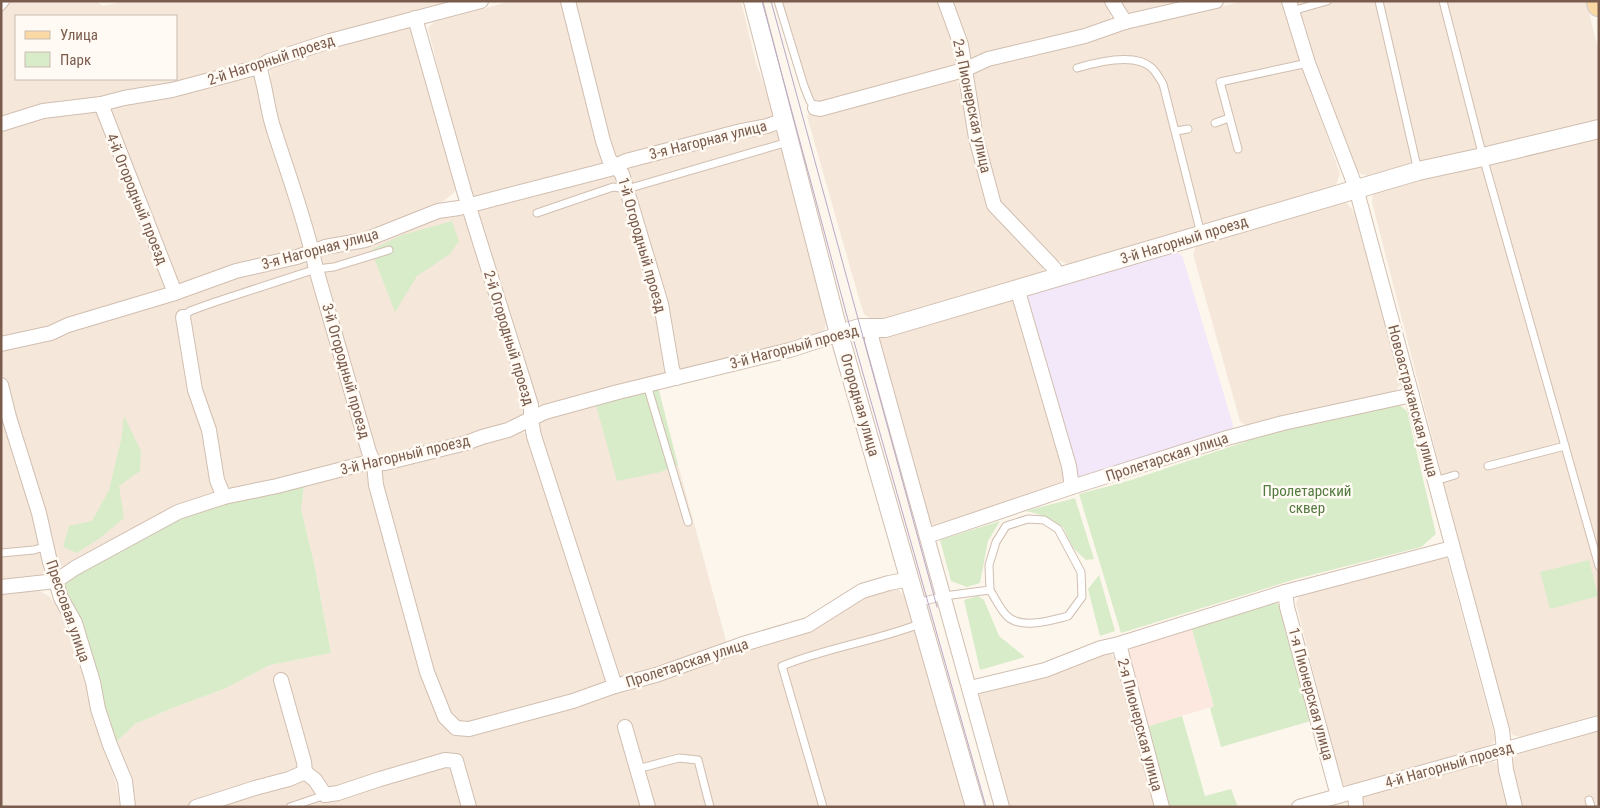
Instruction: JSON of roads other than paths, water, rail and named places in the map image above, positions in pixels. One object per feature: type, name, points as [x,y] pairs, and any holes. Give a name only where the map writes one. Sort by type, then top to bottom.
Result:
[{"type":"street","name":"2-й Нагорный проезд","points":[[1,124],[43,111],[100,104],[172,90],[260,67],[269,60],[330,41],[481,1]]},
{"type":"street","name":"1-й Огородный проезд","points":[[568,1],[603,141],[609,159],[622,174],[661,304],[672,369],[676,378]]},
{"type":"street","name":"Огородная улица","points":[[753,1],[839,334],[975,807]]},
{"type":"street","name":"2-я Пионерская улица","points":[[945,1],[961,45],[976,138],[994,205],[1054,268],[1057,278]]},
{"type":"street","points":[[1112,1],[1125,22]]},
{"type":"street","points":[[816,108],[820,109],[964,70],[988,59],[1085,36],[1125,22],[1216,1]]},
{"type":"street","name":"Новоастраханская улица","points":[[1291,6],[1308,63],[1356,188],[1502,730],[1506,770],[1515,807]]},
{"type":"street","name":"2-й Огородный проезд","points":[[415,18],[469,205],[531,405],[534,436],[615,686]]},
{"type":"street","name":"3-й Огородный проезд","points":[[260,67],[273,128],[313,252],[316,269],[374,464],[376,484],[427,672],[445,717],[456,728]]},
{"type":"street","name":"4-й Огородный проезд","points":[[100,104],[175,294]]},
{"type":"street","name":"3-я Нагорная улица","points":[[1,344],[51,333],[68,325],[175,294],[236,271],[313,252],[325,247],[365,240],[438,211],[459,208],[610,169],[626,161],[767,126],[784,120]]},
{"type":"street","name":"3-й Нагорный проезд","points":[[1,587],[56,581],[75,568],[178,512],[224,497],[277,486],[362,464],[385,463],[466,443],[482,436],[508,430],[545,412],[790,350],[860,328],[885,328],[1356,188],[1418,171],[1599,129]]},
{"type":"street","points":[[1017,288],[1069,466],[1072,487]]},
{"type":"street","points":[[183,317],[195,390],[209,430],[218,480],[224,497]]},
{"type":"street","points":[[872,327],[872,340],[1002,807]]},
{"type":"street","name":"Прессовая улица","points":[[1,385],[39,513],[56,581],[62,598],[75,622],[93,682],[98,710],[125,781],[128,807]]},
{"type":"street","name":"Пролетарская улица","points":[[927,536],[1072,487],[1273,425],[1412,395]]},
{"type":"street","points":[[970,688],[1045,670],[1101,648],[1285,592],[1452,548]]},
{"type":"street","name":"Пролетарская улица","points":[[456,728],[469,729],[573,701],[615,686],[656,675],[743,644],[808,625],[862,591],[910,579]]},
{"type":"street","name":"1-я Пионерская улица","points":[[1285,592],[1287,607],[1338,796]]},
{"type":"street","name":"2-я Пионерская улица","points":[[1118,644],[1162,807]]},
{"type":"street","points":[[281,680],[304,762],[304,772]]},
{"type":"street","name":"4-й Нагорный проезд","points":[[1298,807],[1599,723]]},
{"type":"street","points":[[624,727],[648,807]]},
{"type":"street","points":[[304,772],[315,780],[325,795],[338,793],[445,760],[456,761],[469,807]]},
{"type":"street","points":[[196,807],[289,779],[304,772]]},
{"type":"street","points":[[1355,792],[1356,807]]},
{"type":"lane","points":[[1,7],[6,1]]},
{"type":"lane","points":[[778,1],[804,86],[810,101],[816,108]]},
{"type":"lane","points":[[1291,6],[1327,1]]},
{"type":"lane","points":[[1379,1],[1418,171]]},
{"type":"lane","points":[[1443,1],[1483,157],[1599,566]]},
{"type":"lane","points":[[1077,68],[1098,62],[1130,58],[1151,67],[1163,84],[1201,235]]},
{"type":"lane","points":[[1238,149],[1220,82],[1308,63]]},
{"type":"lane","points":[[1215,122],[1229,118]]},
{"type":"lane","points":[[1176,132],[1188,129]]},
{"type":"lane","points":[[537,213],[613,187],[627,189],[790,142]]},
{"type":"lane","points":[[183,317],[190,311],[316,269],[334,267],[390,250]]},
{"type":"lane","points":[[647,385],[688,522]]},
{"type":"lane","points":[[1488,466],[1565,446]]},
{"type":"lane","points":[[1434,480],[1455,475]]},
{"type":"lane","points":[[1028,519],[1044,520],[1058,529],[1081,572],[1082,597],[1068,616],[1047,621],[1026,624],[1008,618],[990,590],[988,565],[996,542],[1006,526],[1028,519]]},
{"type":"lane","points":[[1,553],[34,550],[47,546]]},
{"type":"lane","points":[[917,603],[944,596],[990,590]]},
{"type":"lane","points":[[823,807],[782,666],[800,659],[880,638],[923,623]]},
{"type":"lane","points":[[636,769],[679,758],[698,760],[710,807]]},
{"type":"lane","points":[[290,807],[325,795]]},
{"type":"tram line","points":[[762,1],[851,331],[986,807]]},
{"type":"tram line","points":[[771,1],[937,607]]},
{"type":"park label","name":"Пролетарский сквер","points":[[1307,500]]}]
